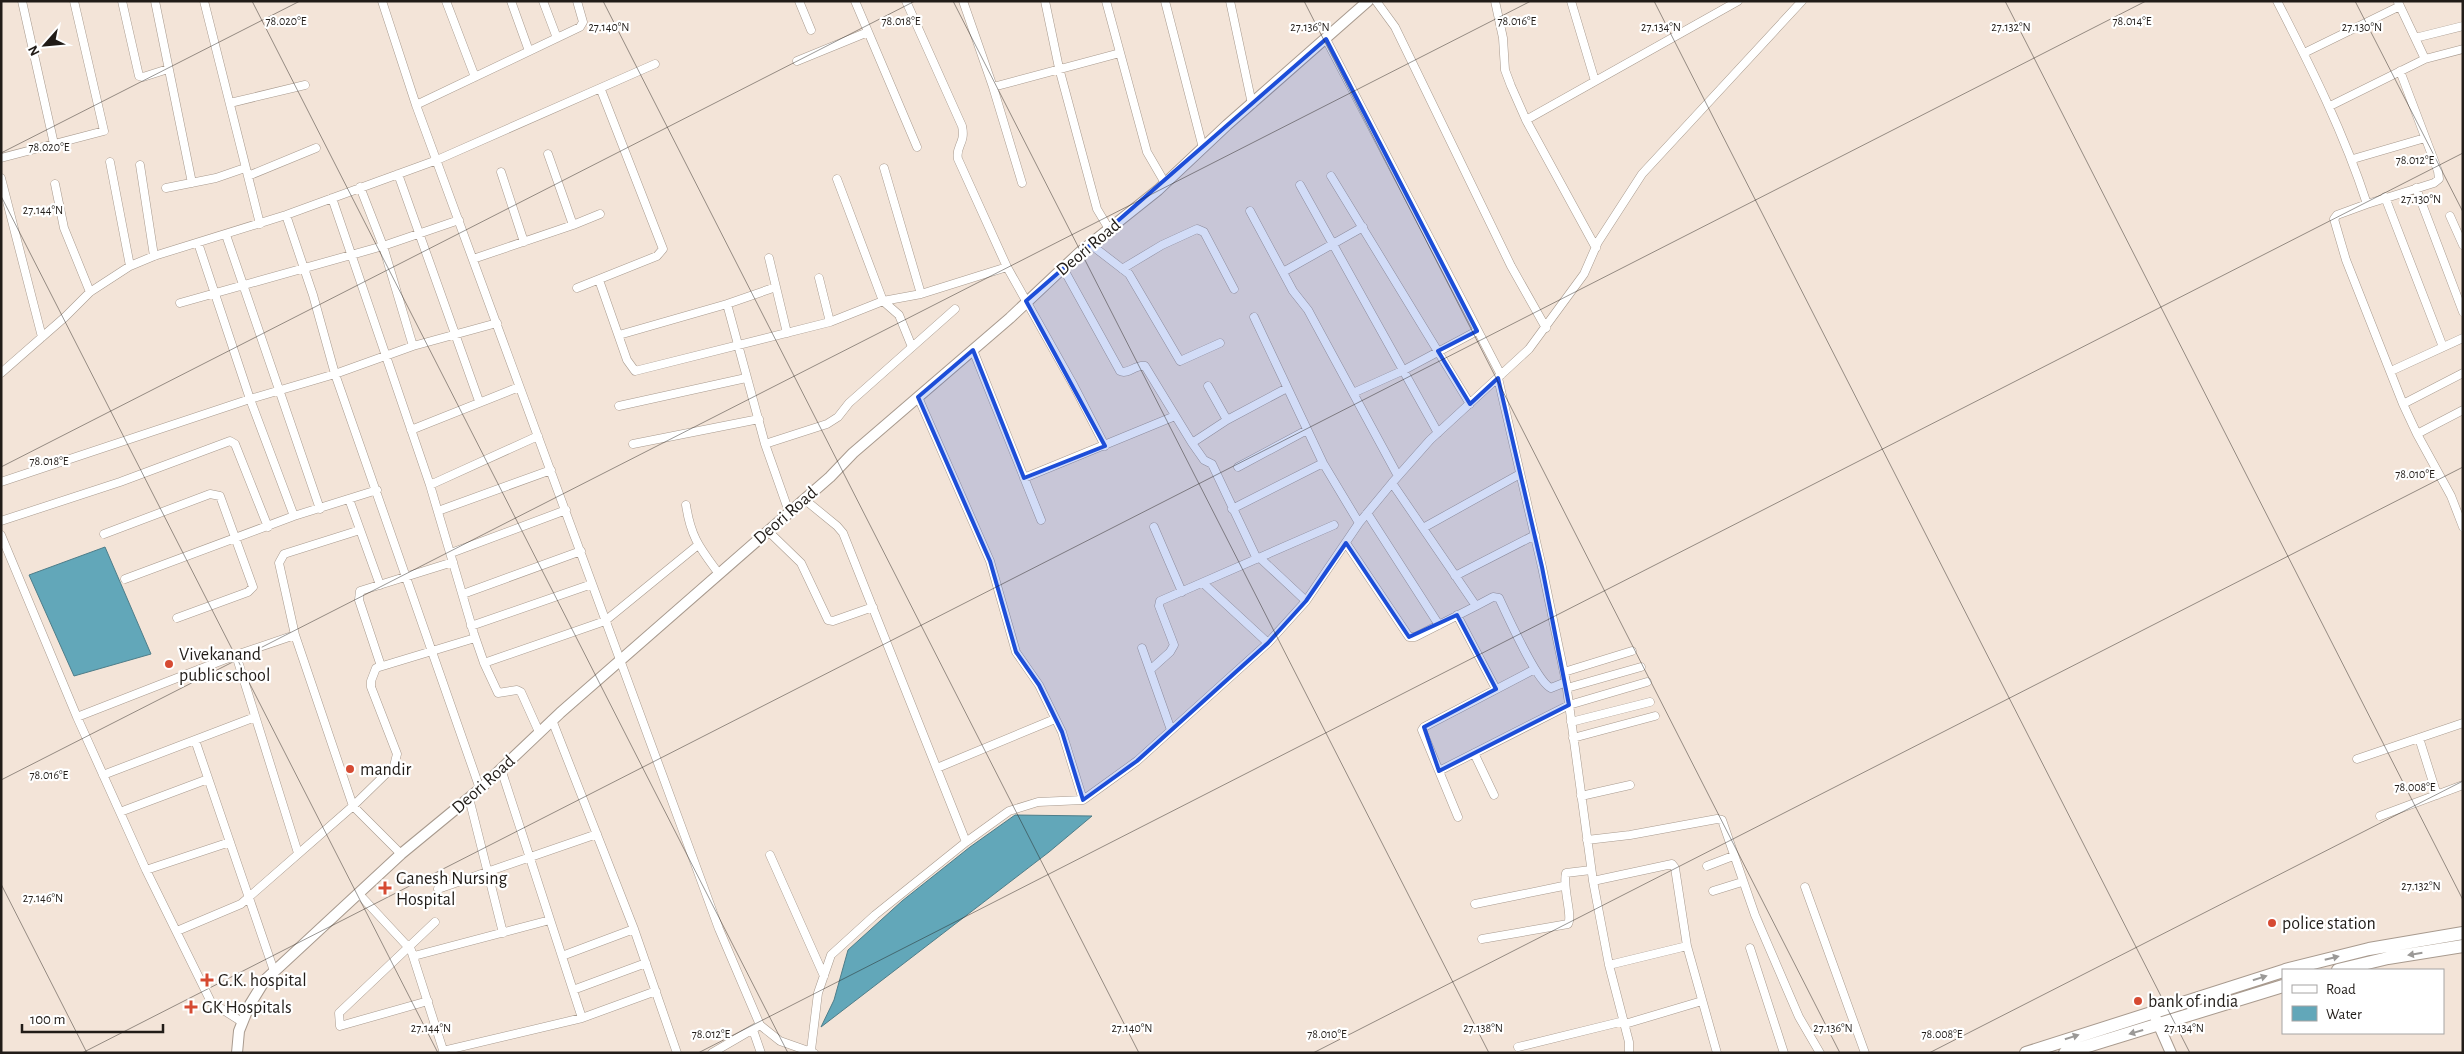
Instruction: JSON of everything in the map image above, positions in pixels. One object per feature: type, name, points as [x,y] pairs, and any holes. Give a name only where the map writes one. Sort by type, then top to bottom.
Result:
[{"type":"highway","points":[[2292,969],[2369,949],[2463,933]]},
{"type":"highway","points":[[2342,969],[2388,958],[2463,946]]},
{"type":"highway","points":[[2026,1053],[2282,972]]},
{"type":"highway","points":[[2065,1053],[2158,1026],[2282,986]]},
{"type":"street","points":[[22,1],[54,144]]},
{"type":"street","points":[[1,158],[104,131],[74,1]]},
{"type":"street","points":[[122,1],[139,76],[143,77],[168,69]]},
{"type":"street","points":[[155,1],[192,183]]},
{"type":"street","points":[[204,1],[260,224]]},
{"type":"street","points":[[382,1],[416,105],[756,1028],[762,1053]]},
{"type":"street","points":[[446,1],[475,76]]},
{"type":"street","points":[[511,1],[528,51]]},
{"type":"street","points":[[543,1],[557,38]]},
{"type":"street","points":[[416,105],[557,38],[582,24],[577,1]]},
{"type":"street","points":[[799,1],[811,30]]},
{"type":"street","points":[[855,1],[916,147]]},
{"type":"street","points":[[906,1],[962,126],[964,142],[958,151],[958,159],[1007,267],[1105,446]]},
{"type":"street","points":[[963,1],[993,87],[1022,183]]},
{"type":"street","points":[[1044,1],[1059,68],[1097,209],[1109,229]]},
{"type":"street","points":[[1106,1],[1147,152],[1165,184]]},
{"type":"street","points":[[1165,1],[1203,148]]},
{"type":"street","points":[[1230,1],[1252,104]]},
{"type":"street","name":"Deori Road","points":[[237,1053],[242,1022],[265,980],[274,971],[401,854],[480,789],[552,720],[973,350],[1090,244],[1165,184],[1368,1]]},
{"type":"street","points":[[1376,1],[1395,27],[1511,266],[1546,328]]},
{"type":"street","points":[[1495,1],[1503,38],[1505,70],[1526,120],[1596,248]]},
{"type":"street","points":[[1571,1],[1595,81]]},
{"type":"street","points":[[1526,120],[1738,1]]},
{"type":"street","points":[[756,1028],[780,1041],[812,1051],[818,993],[831,955],[875,914],[966,842],[1009,811],[1022,805],[1038,802],[1083,800],[1137,760],[1268,642],[1306,601],[1359,523],[1398,476],[1438,433],[1530,349],[1584,274],[1596,248],[1642,174],[1802,1]]},
{"type":"street","points":[[2278,1],[2330,106],[2353,159],[2367,204]]},
{"type":"street","points":[[2304,53],[2399,3],[2424,59]]},
{"type":"street","points":[[2415,38],[2463,26]]},
{"type":"street","points":[[797,61],[868,32]]},
{"type":"street","points":[[1326,39],[1499,376],[1564,672],[1591,870],[1609,964],[1629,1042],[1629,1053]]},
{"type":"street","points":[[2330,106],[2424,59],[2463,49]]},
{"type":"street","points":[[993,87],[1120,53]]},
{"type":"street","points":[[1,373],[90,292],[130,266],[154,256],[260,224],[437,160],[601,90],[655,64]]},
{"type":"street","points":[[2400,71],[2439,176],[2434,183],[2337,215],[2334,224],[2346,260],[2403,404],[2451,496],[2463,526]]},
{"type":"street","points":[[230,103],[305,85]]},
{"type":"street","points":[[577,288],[657,256],[663,249],[601,90]]},
{"type":"street","points":[[2353,159],[2425,138]]},
{"type":"street","points":[[166,188],[246,172],[316,148]]},
{"type":"street","points":[[548,154],[574,226]]},
{"type":"street","points":[[110,162],[130,266]]},
{"type":"street","points":[[140,165],[154,256]]},
{"type":"street","points":[[884,168],[921,294]]},
{"type":"street","points":[[501,172],[524,242]]},
{"type":"street","points":[[398,174],[479,401]]},
{"type":"street","points":[[1331,176],[1470,404]]},
{"type":"street","points":[[1,178],[42,337]]},
{"type":"street","points":[[837,179],[883,301],[899,316],[912,347]]},
{"type":"street","points":[[55,184],[64,228],[90,292]]},
{"type":"street","points":[[1300,185],[1438,433]]},
{"type":"street","points":[[360,188],[384,246],[414,346]]},
{"type":"street","points":[[2416,188],[2463,312]]},
{"type":"street","points":[[332,198],[430,485],[484,664],[498,693],[517,690],[521,692],[539,732]]},
{"type":"street","points":[[2385,198],[2444,347]]},
{"type":"street","points":[[1250,211],[1293,291],[1308,310],[1398,476]]},
{"type":"street","points":[[473,259],[574,226],[600,214]]},
{"type":"street","points":[[286,215],[335,374],[480,789]]},
{"type":"street","points":[[2450,216],[2463,245]]},
{"type":"street","points":[[180,303],[352,253],[384,246],[459,220]]},
{"type":"street","points":[[1283,272],[1363,227]]},
{"type":"street","points":[[1122,269],[1162,245],[1197,229],[1204,232],[1234,289]]},
{"type":"street","points":[[226,235],[320,509]]},
{"type":"street","points":[[198,243],[250,399],[294,516]]},
{"type":"street","points":[[1090,244],[1129,274],[1180,361],[1220,343]]},
{"type":"street","points":[[769,258],[787,333]]},
{"type":"street","points":[[599,280],[630,367],[635,371],[830,322],[883,301],[921,294],[1007,267]]},
{"type":"street","points":[[1063,268],[1120,371],[1126,372],[1138,366],[1145,366],[1192,443],[1204,460],[1210,461],[1212,464],[1232,509],[1258,558],[1306,601]]},
{"type":"street","points":[[819,278],[830,322]]},
{"type":"street","points":[[619,336],[727,304],[776,287]]},
{"type":"street","points":[[727,304],[765,444],[788,512]]},
{"type":"street","points":[[765,444],[835,419],[849,403],[955,310]]},
{"type":"street","points":[[1254,317],[1323,463],[1359,523]]},
{"type":"street","points":[[1,482],[250,399],[387,357],[414,346],[456,336],[496,323]]},
{"type":"street","points":[[1353,393],[1404,370],[1477,330]]},
{"type":"street","points":[[2391,370],[2463,338]]},
{"type":"street","points":[[973,350],[1041,520]]},
{"type":"street","points":[[2403,404],[2463,373]]},
{"type":"street","points":[[620,406],[746,378]]},
{"type":"street","points":[[1208,386],[1227,420]]},
{"type":"street","points":[[411,430],[479,401],[519,387]]},
{"type":"street","points":[[1192,443],[1227,420],[1287,388]]},
{"type":"street","points":[[918,397],[990,561],[1016,652],[1039,685],[1062,732],[1083,800]]},
{"type":"street","points":[[2417,434],[2463,410]]},
{"type":"street","points":[[1024,478],[1175,416]]},
{"type":"street","points":[[633,444],[758,419]]},
{"type":"street","points":[[1238,467],[1307,430]]},
{"type":"street","points":[[430,485],[538,436]]},
{"type":"street","points":[[1,521],[120,482],[230,441],[235,444],[268,527]]},
{"type":"street","points":[[1232,509],[1323,463]]},
{"type":"street","points":[[438,511],[551,470]]},
{"type":"street","points":[[1423,528],[1520,474]]},
{"type":"street","points":[[1392,483],[1476,606]]},
{"type":"street","points":[[125,579],[294,516],[377,490]]},
{"type":"street","points":[[104,534],[215,494],[222,500],[252,584],[251,590],[177,618]]},
{"type":"street","points":[[349,499],[380,585]]},
{"type":"street","points":[[804,499],[838,526],[843,533],[966,842]]},
{"type":"street","points":[[686,505],[691,532],[719,574]]},
{"type":"street","points":[[450,553],[566,510]]},
{"type":"street","points":[[1367,513],[1439,625]]},
{"type":"street","points":[[1150,670],[1170,652],[1174,645],[1158,603],[1163,598],[1203,583],[1334,524]]},
{"type":"street","points":[[1154,527],[1182,592]]},
{"type":"street","points":[[360,530],[284,554],[279,563],[295,636],[353,806],[401,854]]},
{"type":"street","points":[[768,531],[801,563],[828,620],[833,621],[873,607]]},
{"type":"street","points":[[1,535],[103,775],[146,870],[211,1002],[242,1022]]},
{"type":"street","points":[[1455,576],[1535,535]]},
{"type":"street","points":[[1346,542],[1406,634],[1415,637],[1493,597],[1498,598],[1535,669],[1549,688],[1641,667]]},
{"type":"street","points":[[484,664],[606,621],[698,545]]},
{"type":"street","points":[[463,594],[581,551]]},
{"type":"street","points":[[381,666],[358,595],[365,588],[453,562]]},
{"type":"street","points":[[1203,583],[1268,642]]},
{"type":"street","points":[[471,626],[592,584]]},
{"type":"street","points":[[1458,615],[1496,689]]},
{"type":"street","points":[[77,717],[236,655],[295,636]]},
{"type":"street","points":[[177,931],[232,908],[249,898],[353,806],[397,763],[397,754],[371,687],[373,673],[381,666],[475,638]]},
{"type":"street","points":[[1142,648],[1171,730]]},
{"type":"street","points":[[1564,672],[1632,651]]},
{"type":"street","points":[[236,655],[298,853]]},
{"type":"street","points":[[1458,816],[1422,730],[1424,727],[1535,669]]},
{"type":"street","points":[[1439,771],[1569,704],[1647,682]]},
{"type":"street","points":[[1571,722],[1650,702]]},
{"type":"street","points":[[1574,738],[1655,716]]},
{"type":"street","points":[[103,775],[255,717]]},
{"type":"street","points":[[937,768],[1055,719]]},
{"type":"street","points":[[552,720],[634,929],[678,1053]]},
{"type":"street","points":[[2357,759],[2463,724]]},
{"type":"street","points":[[2419,738],[2437,795]]},
{"type":"street","points":[[195,740],[274,971]]},
{"type":"street","points":[[1474,753],[1494,796]]},
{"type":"street","points":[[502,769],[582,1018]]},
{"type":"street","points":[[120,812],[208,779]]},
{"type":"street","points":[[1581,796],[1630,785]]},
{"type":"street","points":[[2380,816],[2463,785]]},
{"type":"street","points":[[469,798],[503,933]]},
{"type":"street","points":[[1587,840],[1630,835],[1717,819],[1724,823],[1742,882],[1798,1017],[1820,1053]]},
{"type":"street","points":[[438,890],[597,834]]},
{"type":"street","points":[[146,870],[230,842]]},
{"type":"street","points":[[770,855],[824,976]]},
{"type":"street","points":[[1707,866],[1733,856]]},
{"type":"street","points":[[1593,881],[1672,864],[1675,868],[1687,946],[1717,1053]]},
{"type":"street","points":[[1482,939],[1568,924],[1570,917],[1563,886],[1568,871],[1591,870]]},
{"type":"street","points":[[1713,891],[1742,882]]},
{"type":"street","points":[[1475,904],[1563,886]]},
{"type":"street","points":[[1805,887],[1865,1053]]},
{"type":"street","points":[[359,894],[408,946],[414,956],[443,1052],[582,1018],[656,991]]},
{"type":"street","points":[[414,956],[550,920]]},
{"type":"street","points":[[428,1002],[340,1026],[339,1012],[435,922]]},
{"type":"street","points":[[562,956],[634,929]]},
{"type":"street","points":[[1609,964],[1687,946]]},
{"type":"street","points":[[1750,948],[1784,1053]]},
{"type":"street","points":[[573,990],[646,964]]},
{"type":"street","points":[[1518,1048],[1625,1023],[1702,1001]]},
{"type":"street","points":[[2153,1012],[2171,1053]]},
{"type":"street","points":[[712,1053],[756,1028]]},
{"type":"highlighted area","points":[[1326,39],[1477,331],[1438,351],[1470,404],[1498,378],[1542,567],[1569,705],[1439,771],[1424,727],[1496,689],[1457,615],[1409,637],[1346,543],[1306,601],[1268,643],[1137,761],[1083,800],[1062,732],[1039,685],[1016,652],[990,561],[918,397],[973,350],[1024,478],[1105,446],[1026,301]]},
{"type":"water","points":[[105,547],[151,654],[74,676],[29,575]]},
{"type":"water","points":[[1015,815],[1092,816],[1049,852],[821,1027],[834,1000],[848,950],[902,901],[970,847]]},
{"type":"place","name":"Vivekanand public school","points":[[169,664]]},
{"type":"place","name":"mandir","points":[[350,769]]},
{"type":"place","name":"Ganesh Nursing Hospital","points":[[385,888]]},
{"type":"place","name":"police station","points":[[2272,923]]},
{"type":"place","name":"G.K. hospital","points":[[207,980]]},
{"type":"place","name":"bank of india","points":[[2138,1001]]},
{"type":"place","name":"GK Hospitals","points":[[191,1007]]}]
